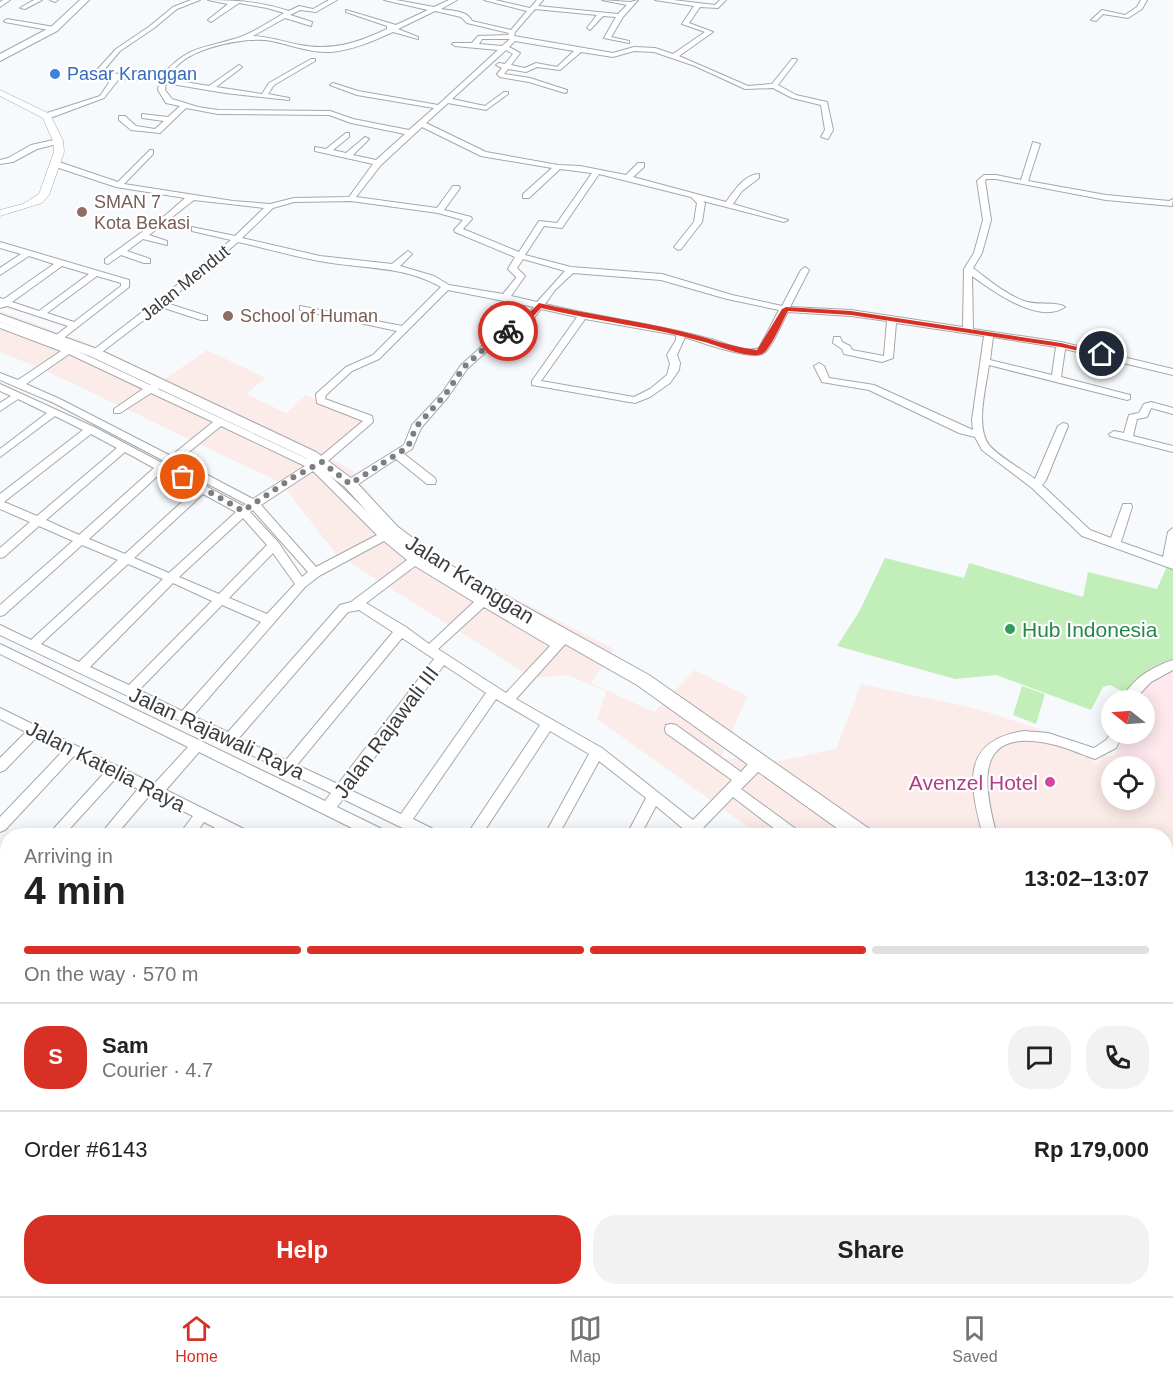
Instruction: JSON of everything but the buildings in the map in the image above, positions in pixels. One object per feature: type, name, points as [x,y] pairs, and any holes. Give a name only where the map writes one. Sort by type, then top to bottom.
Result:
[{"type":"main road","points":[[0,58],[54,29],[84,0]]},
{"type":"main road","name":"Jalan Kranggan","points":[[1,328],[58,338],[95,353],[154,387],[318,464],[350,484],[389,533],[487,598],[561,640],[643,680],[853,828]]},
{"type":"street","points":[[0,5],[7,0]]},
{"type":"street","points":[[23,8],[39,0]]},
{"type":"street","points":[[197,0],[175,8],[118,50],[100,70],[116,78],[164,79],[287,99]]},
{"type":"street","points":[[211,0],[268,6],[310,23],[309,25]]},
{"type":"street","points":[[334,0],[314,11],[299,8],[246,37],[192,53],[177,62],[164,79],[161,90],[169,101],[218,112],[330,113],[351,121],[411,133]]},
{"type":"street","points":[[387,0],[463,15],[469,22],[512,36],[579,50],[617,55],[642,48],[675,56],[747,88],[774,86],[794,97],[824,104],[829,130],[825,137]]},
{"type":"street","points":[[246,37],[329,50],[345,48],[368,41],[454,0]]},
{"type":"street","points":[[487,0],[533,9],[620,16]]},
{"type":"street","points":[[351,199],[378,163],[504,47],[540,0]]},
{"type":"street","points":[[605,0],[633,2]]},
{"type":"street","points":[[654,0],[716,7],[723,0]]},
{"type":"street","points":[[1095,20],[1102,12],[1126,17],[1140,8],[1144,0]]},
{"type":"street","points":[[211,20],[237,2]]},
{"type":"street","points":[[627,42],[607,38],[620,16],[633,2]]},
{"type":"street","points":[[675,56],[710,32],[685,24],[698,5]]},
{"type":"street","points":[[348,11],[416,38]]},
{"type":"street","points":[[590,28],[601,14]]},
{"type":"street","points":[[7,21],[54,29]]},
{"type":"street","points":[[372,22],[393,28]]},
{"type":"street","points":[[474,46],[480,37],[512,36]]},
{"type":"street","points":[[456,44],[504,47],[517,53],[505,66],[500,74],[502,76],[530,80],[565,91]]},
{"type":"street","points":[[486,63],[526,70],[536,65],[558,69],[579,50]]},
{"type":"street","points":[[264,96],[271,84],[313,60]]},
{"type":"street","points":[[774,86],[794,60]]},
{"type":"street","points":[[211,88],[239,68]]},
{"type":"street","points":[[47,116],[102,97],[116,78]]},
{"type":"street","points":[[333,85],[357,93],[438,107]]},
{"type":"street","points":[[0,93],[47,116],[58,141],[59,152],[44,195],[38,201],[0,213]]},
{"type":"street","points":[[445,100],[486,108],[506,93]]},
{"type":"street","points":[[157,131],[184,106]]},
{"type":"street","points":[[145,116],[170,119]]},
{"type":"street","points":[[122,118],[134,128],[168,132]]},
{"type":"street","points":[[422,124],[484,154],[628,178],[784,220]]},
{"type":"street","points":[[328,151],[346,135]]},
{"type":"street","points":[[348,155],[365,139]]},
{"type":"street","points":[[0,162],[10,160],[34,147],[58,141]]},
{"type":"street","points":[[1024,183],[1036,144]]},
{"type":"street","points":[[318,149],[378,163]]},
{"type":"street","points":[[118,185],[150,152]]},
{"type":"street","points":[[56,164],[118,185],[270,206],[294,200],[351,199],[439,211],[468,219],[458,230],[520,256],[570,270],[662,277],[742,300],[786,309],[851,313],[1061,345],[1173,372]]},
{"type":"street","points":[[628,178],[641,165]]},
{"type":"street","points":[[526,196],[558,167]]},
{"type":"street","points":[[505,297],[521,276],[512,269],[542,223],[559,226],[597,172]]},
{"type":"street","points":[[728,205],[739,189],[756,176]]},
{"type":"street","points":[[968,331],[968,269],[978,254],[987,220],[981,181],[986,177],[1077,195],[1172,204],[1173,201]]},
{"type":"street","points":[[439,211],[456,188]]},
{"type":"street","points":[[108,261],[170,216],[193,196]]},
{"type":"street","points":[[678,247],[698,222],[701,203],[694,196]]},
{"type":"street","name":"Jalan Mendut","points":[[95,353],[160,304],[238,240],[270,206]]},
{"type":"street","points":[[195,229],[320,259],[394,267],[430,278],[446,287],[505,297],[583,316],[680,333],[758,353],[763,350],[805,270]]},
{"type":"street","points":[[142,236],[164,243]]},
{"type":"street","points":[[0,245],[126,282],[126,285],[58,338]]},
{"type":"street","points":[[120,252],[147,261]]},
{"type":"street","points":[[0,272],[28,253]]},
{"type":"street","points":[[394,267],[408,254]]},
{"type":"street","points":[[2,303],[61,263]]},
{"type":"street","points":[[662,277],[672,266]]},
{"type":"street","points":[[968,269],[1025,306],[1040,309],[1062,307]]},
{"type":"street","points":[[350,484],[408,447],[416,427],[445,395],[464,367],[493,341],[529,318],[570,270]]},
{"type":"street","points":[[40,314],[96,273]]},
{"type":"street","points":[[81,668],[170,579],[243,511],[318,464],[369,420],[320,400],[321,394],[349,369],[376,357],[446,287]]},
{"type":"street","points":[[2,303],[75,325]]},
{"type":"street","points":[[160,304],[204,318]]},
{"type":"street","points":[[303,308],[402,329]]},
{"type":"street","points":[[583,316],[535,383],[635,400],[644,397],[659,388],[674,372],[675,365],[672,355],[681,340],[680,333]]},
{"type":"street","points":[[837,339],[838,344],[847,348],[847,352],[882,359],[888,358],[892,319]]},
{"type":"street","points":[[1,328],[68,351],[154,387],[221,421],[318,464],[415,560],[487,598],[431,649]]},
{"type":"street","points":[[989,334],[987,362],[977,420],[979,435],[986,448],[1036,485],[1083,531],[1171,564],[1173,532]]},
{"type":"street","points":[[1050,378],[1056,377],[1061,345]]},
{"type":"street","points":[[0,408],[68,351]]},
{"type":"street","points":[[987,362],[1127,397]]},
{"type":"street","points":[[819,366],[825,380],[871,387],[963,431],[979,435]]},
{"type":"street","points":[[0,376],[54,412],[125,447],[168,463],[203,488],[243,511],[274,545],[301,584]]},
{"type":"street","points":[[0,387],[20,389],[254,504],[315,573]]},
{"type":"street","points":[[117,411],[154,387]]},
{"type":"street","points":[[1128,437],[1133,417],[1143,415],[1147,406],[1173,411]]},
{"type":"street","points":[[0,454],[54,412]]},
{"type":"street","points":[[0,612],[168,463],[221,421]]},
{"type":"street","points":[[1036,485],[1041,480],[1063,426]]},
{"type":"street","points":[[0,500],[90,429]]},
{"type":"street","points":[[1114,434],[1173,448]]},
{"type":"street","points":[[0,554],[125,447]]},
{"type":"street","points":[[398,455],[430,481]]},
{"type":"street","points":[[33,645],[203,488]]},
{"type":"street","points":[[0,505],[269,620]]},
{"type":"street","points":[[1115,543],[1127,507]]},
{"type":"street","points":[[184,717],[301,584],[315,573],[389,533]]},
{"type":"street","points":[[130,692],[274,545]]},
{"type":"street","points":[[355,605],[415,560]]},
{"type":"street","points":[[230,739],[344,608],[361,605],[494,692],[597,752],[694,828]]},
{"type":"street","name":"Jalan Rajawali Raya","points":[[0,630],[417,828]]},
{"type":"street","points":[[288,767],[402,630]]},
{"type":"street","points":[[507,700],[561,640]]},
{"type":"street","points":[[0,649],[367,828]]},
{"type":"street","name":"Jalan Rajawali III","points":[[328,808],[443,657]]},
{"type":"street","points":[[1136,690],[1144,680],[1158,670],[1173,665]]},
{"type":"street","points":[[404,822],[494,692]]},
{"type":"street","name":"Jalan Katelia Raya","points":[[0,712],[229,828]]},
{"type":"street","points":[[478,828],[548,724]]},
{"type":"street","points":[[671,729],[786,828]]},
{"type":"street","points":[[0,766],[36,730]]},
{"type":"street","points":[[988,828],[984,810],[981,772],[984,756],[992,748],[1013,736],[1030,734],[1074,745],[1095,754],[1111,744]]},
{"type":"street","points":[[114,828],[197,746]]},
{"type":"street","points":[[0,826],[73,749]]},
{"type":"street","points":[[555,828],[597,752]]},
{"type":"street","points":[[702,828],[759,762]]},
{"type":"street","points":[[61,828],[115,770]]},
{"type":"street","points":[[637,828],[653,798]]},
{"type":"street","points":[[192,828],[203,814]]},
{"type":"shaded area","points":[[0,311],[82,341],[165,379],[207,350],[266,378],[246,394],[286,413],[306,395],[368,422],[328,457],[352,470],[389,518],[431,549],[436,558],[614,649],[591,683],[654,712],[695,670],[747,696],[721,758],[779,761],[836,749],[861,684],[978,709],[1076,741],[1096,764],[1101,758],[1101,810],[1155,810],[1155,783],[1173,796],[1173,828],[749,828],[597,719],[606,691],[567,675],[533,678],[336,554],[281,483],[42,369],[0,352]]},
{"type":"shaded area","points":[[1173,670],[1173,796],[1155,783],[1155,756],[1114,756],[1120,744],[1155,744],[1155,690],[1143,690],[1146,686]]},
{"type":"green space","name":"Hub Indonesia","points":[[885,558],[964,578],[969,563],[1083,597],[1088,572],[1157,589],[1168,564],[1173,565],[1173,659],[1146,671],[1131,690],[1120,690],[1110,685],[1103,687],[1091,710],[996,675],[955,679],[837,646],[859,612]]},
{"type":"green space","points":[[1022,686],[1045,694],[1036,724],[1013,715]]},
{"type":"way so far","points":[[183,477],[243,511],[292,478],[322,462],[350,484],[408,447],[416,427],[445,395],[464,367],[508,331]]},
{"type":"place","name":"Pasar Kranggan","points":[[55,74]]},
{"type":"place","name":"SMAN 7 Kota Bekasi","points":[[82,212]]},
{"type":"place","name":"School of Human","points":[[228,316]]},
{"type":"place","name":"Hub Indonesia","points":[[1010,629]]},
{"type":"place","name":"Avenzel Hotel","points":[[1050,782]]},
{"type":"route","points":[[508,331],[529,318],[539,305],[583,316],[680,333],[758,353],[763,350],[786,309],[851,313],[1061,345],[1102,354]]}]
